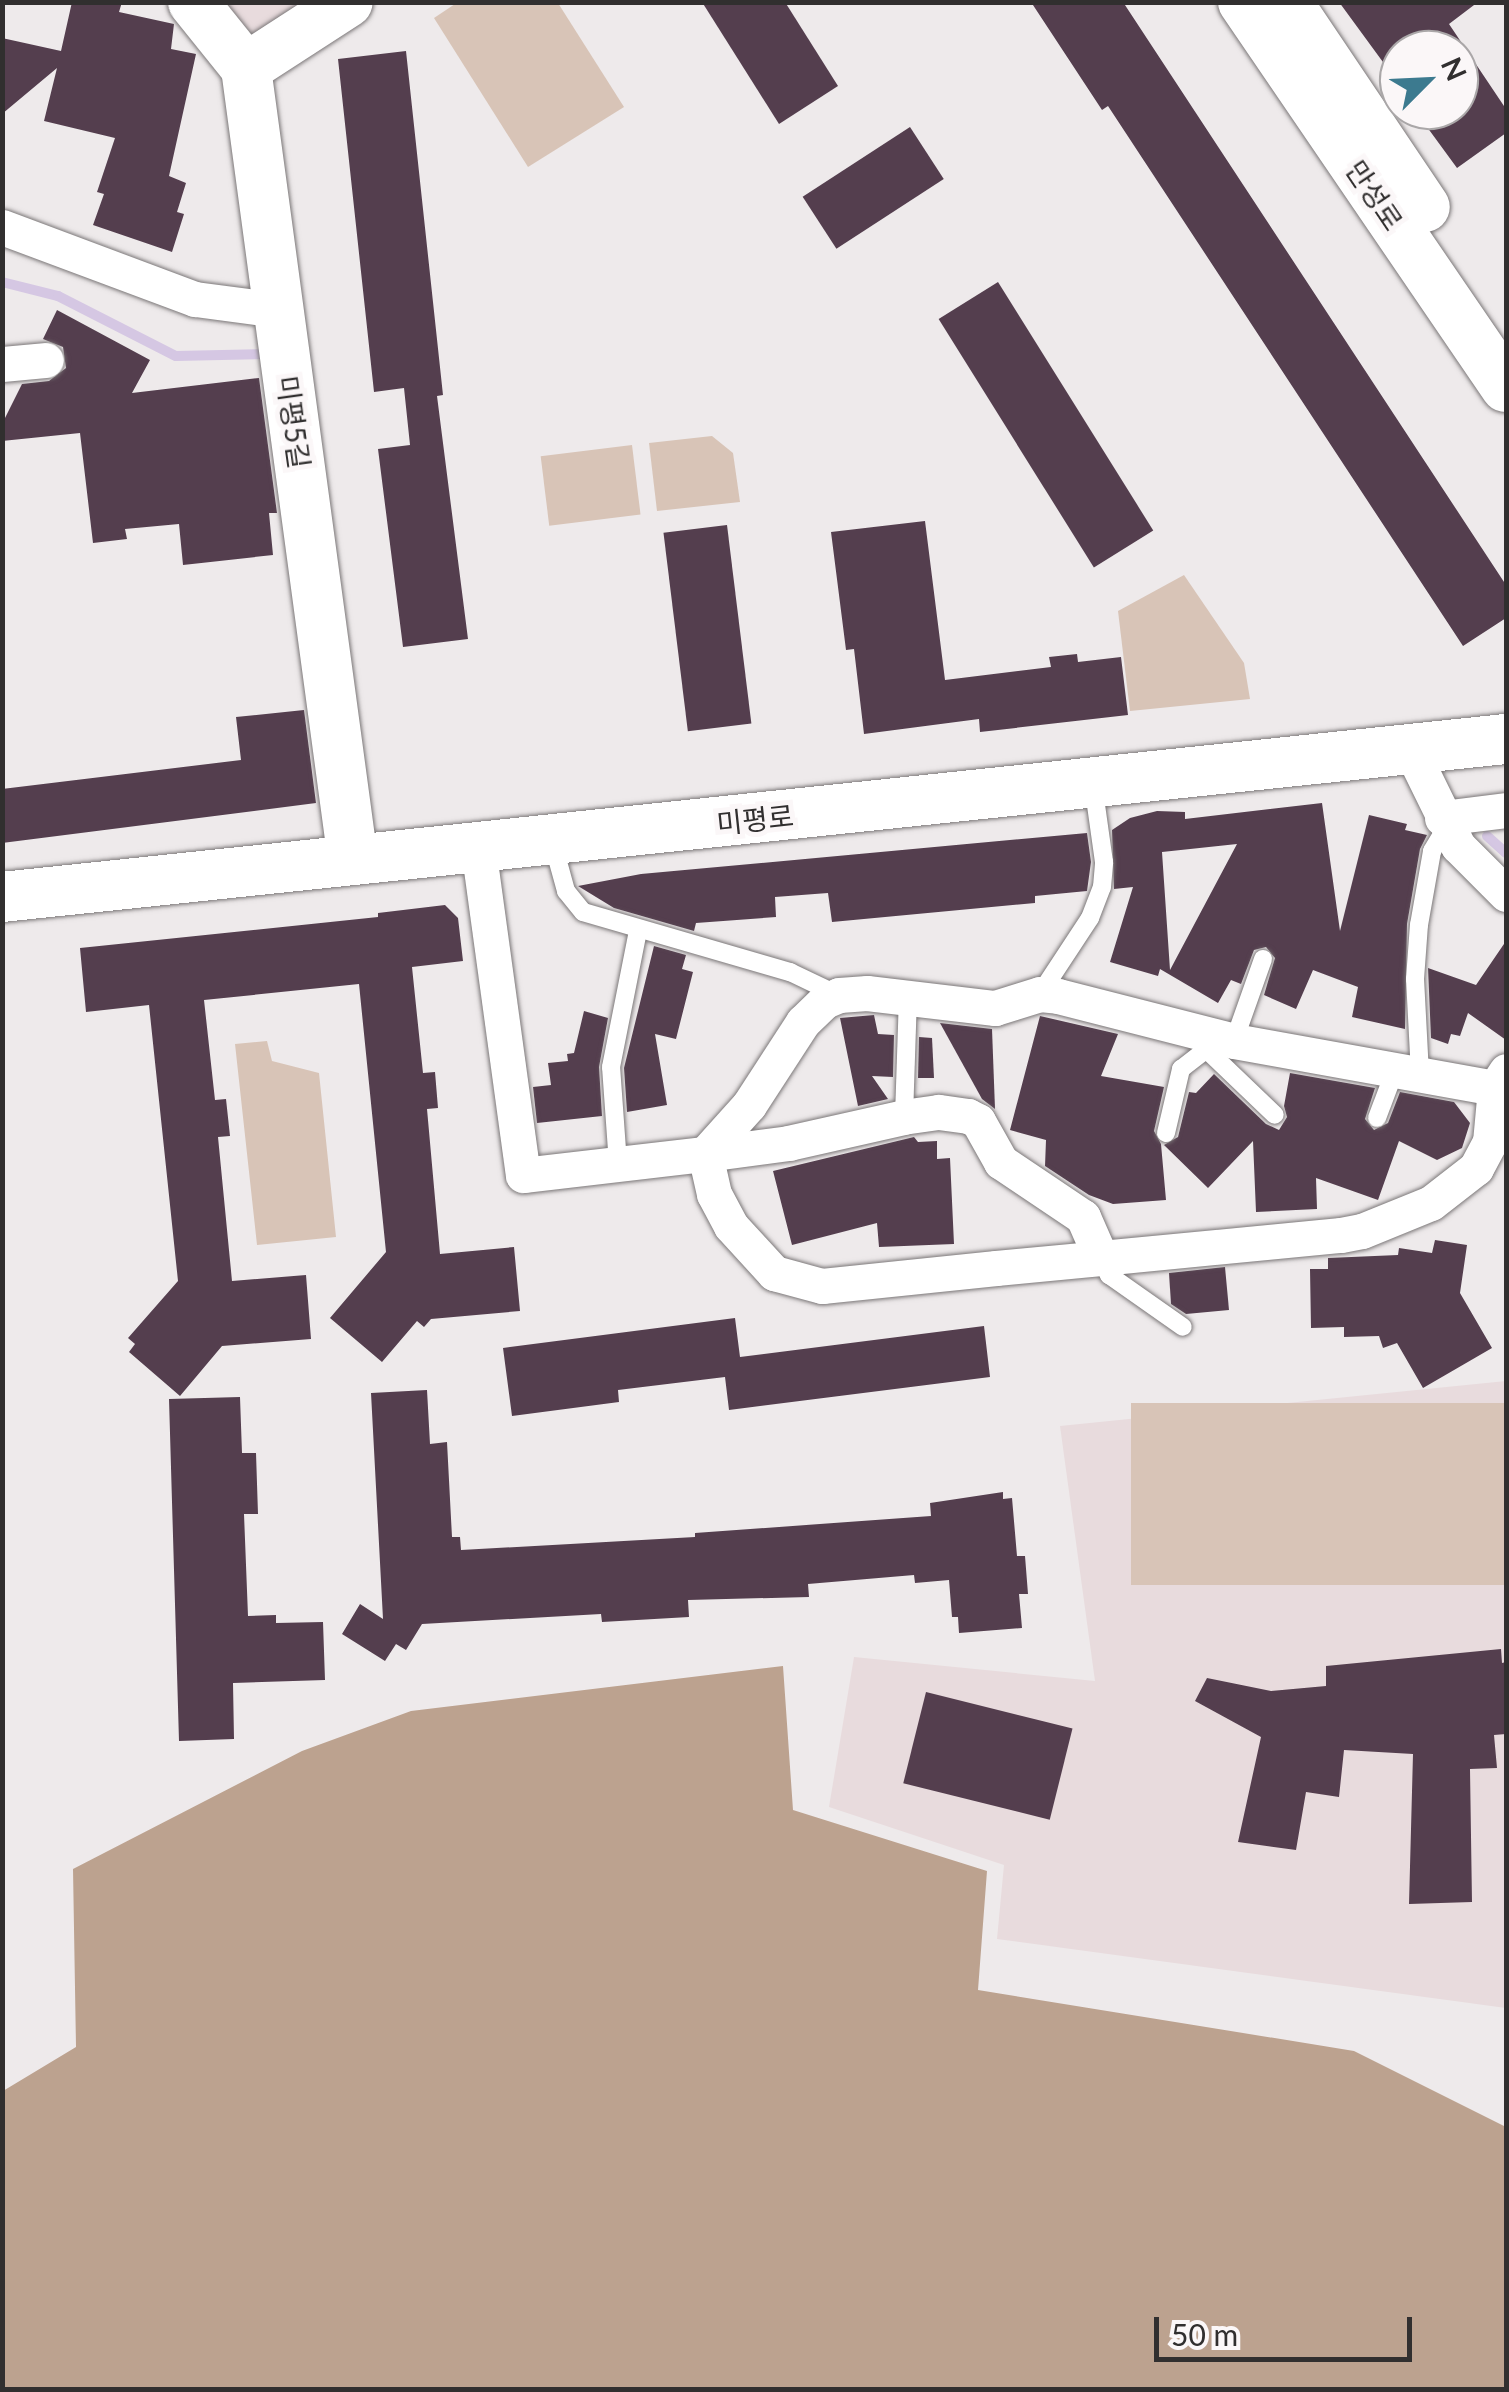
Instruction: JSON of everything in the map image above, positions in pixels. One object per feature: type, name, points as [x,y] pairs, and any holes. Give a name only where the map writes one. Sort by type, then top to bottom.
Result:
[{"type":"street","points":[[193,2],[246,68],[348,2]]},
{"type":"street","name":"만성로","points":[[1244,2],[1506,387]]},
{"type":"street","name":"만성로","points":[[1287,2],[1506,327]]},
{"type":"street","name":"미평5길","points":[[246,68],[353,860]]},
{"type":"street","points":[[2,227],[195,299],[279,310]]},
{"type":"street","points":[[2,364],[46,360]]},
{"type":"street","name":"미평로","points":[[2,897],[1506,739]]},
{"type":"street","points":[[1411,750],[1444,823],[1472,863],[1506,894]]},
{"type":"street","points":[[1444,823],[1506,810]]},
{"type":"street","points":[[478,848],[523,1175],[790,1143],[938,1112],[978,1122],[1001,1162],[1084,1216],[1102,1258]]},
{"type":"street","points":[[867,993],[996,1008],[1040,994],[1220,1043],[1408,1072],[1501,1079],[1490,1142],[1476,1168],[1457,1186],[1399,1220],[1342,1234],[822,1286],[794,1282],[774,1273],[731,1226],[714,1194],[705,1154],[749,1106],[803,1022],[825,1001],[839,995],[867,993]]},
{"type":"lane","points":[[1040,994],[1090,918],[1102,887],[1104,862],[1093,783]]},
{"type":"lane","points":[[1377,1118],[1408,1072],[1419,925],[1432,851],[1444,823]]},
{"type":"lane","points":[[552,840],[574,904],[638,931],[790,972],[839,995]]},
{"type":"lane","points":[[618,1164],[611,1067],[638,931]]},
{"type":"lane","points":[[1166,1134],[1178,1074],[1220,1043],[1263,960]]},
{"type":"lane","points":[[904,1117],[908,999]]},
{"type":"lane","points":[[1220,1043],[1275,1115]]},
{"type":"lane","points":[[1102,1258],[1109,1276],[1184,1327]]},
{"type":"shaded area","points":[[458,2],[558,3],[624,107],[528,167],[434,18]]},
{"type":"shaded area","points":[[211,3],[307,3],[243,44]]},
{"type":"shaded area","points":[[712,436],[733,453],[740,502],[657,511],[649,443]]},
{"type":"shaded area","points":[[632,445],[641,514],[549,526],[541,456]]},
{"type":"shaded area","points":[[1184,575],[1244,663],[1250,699],[1130,711],[1118,611]]},
{"type":"shaded area","points":[[267,1041],[272,1061],[319,1073],[336,1237],[257,1245],[235,1044]]},
{"type":"shaded area","points":[[1506,1381],[1506,2008],[997,1939],[1004,1865],[829,1807],[854,1657],[1095,1681],[1060,1426]]},
{"type":"shaded area","points":[[1131,1403],[1506,1403],[1506,1585],[1131,1585]]},
{"type":"shaded area","points":[[783,1666],[793,1810],[987,1871],[978,1990],[1354,2051],[1506,2127],[1506,2389],[3,2389],[3,2091],[76,2047],[73,1869],[302,1751],[411,1711]]},
{"type":"building","points":[[72,2],[122,2],[119,12],[174,24],[171,49],[196,54],[169,176],[186,183],[177,212],[184,214],[172,252],[93,225],[104,194],[97,192],[115,138],[44,121],[57,68],[2,114],[2,38],[61,51]]},
{"type":"building","points":[[702,2],[785,2],[838,86],[779,124]]},
{"type":"building","points":[[1031,2],[1123,2],[1506,585],[1506,618],[1463,646],[1108,106],[1102,110]]},
{"type":"building","points":[[1339,2],[1478,2],[1449,24],[1453,30],[1379,30],[1379,57]]},
{"type":"building","points":[[406,51],[443,395],[437,396],[468,639],[403,647],[378,449],[410,445],[404,388],[374,392],[338,59]]},
{"type":"building","points":[[1479,69],[1506,109],[1506,133],[1457,168],[1429,130],[1479,130]]},
{"type":"building","points":[[910,127],[944,179],[836,249],[803,197]]},
{"type":"building","points":[[998,282],[1153,530],[1094,568],[939,319]]},
{"type":"building","points":[[57,310],[150,360],[132,393],[259,378],[277,513],[269,513],[273,555],[183,565],[179,524],[125,529],[127,539],[93,543],[80,433],[2,441],[2,424],[22,384],[49,381],[66,368],[63,347],[43,339]]},
{"type":"building","points":[[925,521],[945,680],[1051,667],[1049,657],[1077,654],[1078,662],[1121,657],[1128,715],[980,732],[979,719],[864,734],[854,649],[846,650],[831,532]]},
{"type":"building","points":[[727,525],[751,724],[688,731],[663,533]]},
{"type":"building","points":[[304,710],[316,803],[2,843],[2,789],[241,760],[236,717]]},
{"type":"building","points":[[1322,803],[1340,931],[1369,815],[1407,824],[1405,830],[1427,835],[1420,849],[1407,924],[1405,1029],[1352,1017],[1358,987],[1313,970],[1296,1009],[1264,995],[1275,958],[1266,947],[1254,950],[1241,984],[1231,980],[1218,1003],[1160,969],[1158,976],[1110,962],[1133,887],[1114,889],[1112,830],[1130,818],[1157,811],[1185,812],[1185,819]],"holes":[[[1237,844],[1170,970],[1162,852]]]},
{"type":"building","points":[[1087,833],[1091,862],[1087,891],[1035,896],[1035,903],[832,922],[828,893],[775,897],[776,917],[696,923],[694,931],[614,908],[578,886],[641,874]]},
{"type":"building","points":[[445,905],[458,918],[463,961],[412,967],[423,1073],[435,1072],[438,1108],[427,1109],[440,1254],[514,1247],[520,1311],[431,1319],[424,1327],[417,1321],[382,1362],[330,1318],[386,1252],[359,984],[204,1000],[215,1100],[226,1099],[230,1136],[218,1137],[232,1281],[306,1275],[311,1339],[222,1346],[180,1396],[129,1352],[135,1344],[128,1338],[178,1281],[149,1005],[86,1012],[80,948],[378,917],[378,913]]},
{"type":"building","points":[[1506,941],[1506,1040],[1468,1013],[1460,1036],[1451,1034],[1448,1044],[1431,1038],[1428,968],[1476,985]]},
{"type":"building","points":[[654,946],[686,955],[682,969],[693,972],[676,1039],[655,1034],[667,1105],[627,1112],[624,1068]]},
{"type":"building","points":[[584,1011],[608,1018],[599,1067],[602,1116],[537,1123],[533,1087],[551,1085],[548,1063],[568,1061],[567,1054],[574,1053]]},
{"type":"building","points":[[874,1015],[878,1034],[894,1035],[893,1077],[872,1076],[888,1099],[858,1106],[840,1018]]},
{"type":"building","points":[[1040,1016],[1118,1034],[1101,1076],[1164,1087],[1154,1131],[1161,1144],[1166,1200],[1113,1204],[1089,1195],[1045,1166],[1046,1140],[1010,1130]]},
{"type":"building","points":[[940,1023],[992,1029],[995,1109],[982,1099]]},
{"type":"building","points":[[919,1037],[932,1038],[934,1078],[918,1078]]},
{"type":"building","points":[[1290,1073],[1375,1088],[1365,1119],[1374,1130],[1388,1123],[1400,1092],[1454,1102],[1470,1123],[1462,1148],[1437,1160],[1399,1141],[1378,1200],[1316,1178],[1317,1209],[1256,1212],[1253,1141],[1208,1188],[1164,1145],[1178,1137],[1189,1092],[1196,1093],[1214,1074],[1266,1124],[1279,1130],[1287,1117],[1284,1106]]},
{"type":"building","points":[[914,1137],[918,1142],[937,1141],[937,1159],[950,1158],[954,1244],[879,1247],[877,1223],[792,1245],[773,1171]]},
{"type":"building","points":[[1435,1240],[1467,1245],[1460,1293],[1492,1348],[1423,1388],[1397,1343],[1383,1348],[1379,1336],[1344,1337],[1344,1327],[1311,1328],[1310,1269],[1328,1269],[1328,1258],[1398,1255],[1399,1248],[1432,1253]]},
{"type":"building","points":[[1225,1267],[1229,1310],[1186,1314],[1171,1304],[1169,1273]]},
{"type":"building","points":[[735,1318],[740,1357],[984,1326],[990,1377],[729,1410],[725,1377],[618,1390],[619,1402],[512,1416],[503,1348]]},
{"type":"building","points":[[427,1390],[430,1444],[447,1442],[452,1537],[460,1537],[461,1550],[695,1537],[695,1533],[931,1516],[930,1503],[1003,1492],[1003,1499],[1012,1498],[1017,1556],[1025,1556],[1028,1594],[1019,1594],[1022,1628],[959,1633],[958,1617],[952,1617],[949,1580],[915,1583],[914,1575],[808,1584],[809,1597],[688,1600],[689,1617],[602,1622],[601,1614],[422,1624],[406,1650],[396,1644],[385,1661],[342,1634],[360,1604],[383,1619],[371,1393]]},
{"type":"building","points":[[240,1397],[242,1453],[256,1453],[258,1514],[244,1514],[248,1616],[276,1615],[276,1623],[323,1622],[325,1680],[233,1683],[234,1739],[179,1741],[169,1399]]},
{"type":"building","points":[[1501,1649],[1502,1663],[1506,1662],[1506,1734],[1494,1735],[1497,1768],[1470,1769],[1472,1902],[1409,1904],[1413,1754],[1344,1750],[1339,1797],[1306,1792],[1296,1850],[1238,1842],[1261,1737],[1195,1701],[1207,1678],[1271,1691],[1326,1686],[1326,1666]]},
{"type":"building","points":[[926,1692],[1073,1729],[1050,1820],[903,1783]]},
{"type":"waterway","points":[[2,282],[58,296],[176,356],[268,354]]},
{"type":"waterway","points":[[1487,836],[1506,853]]}]
